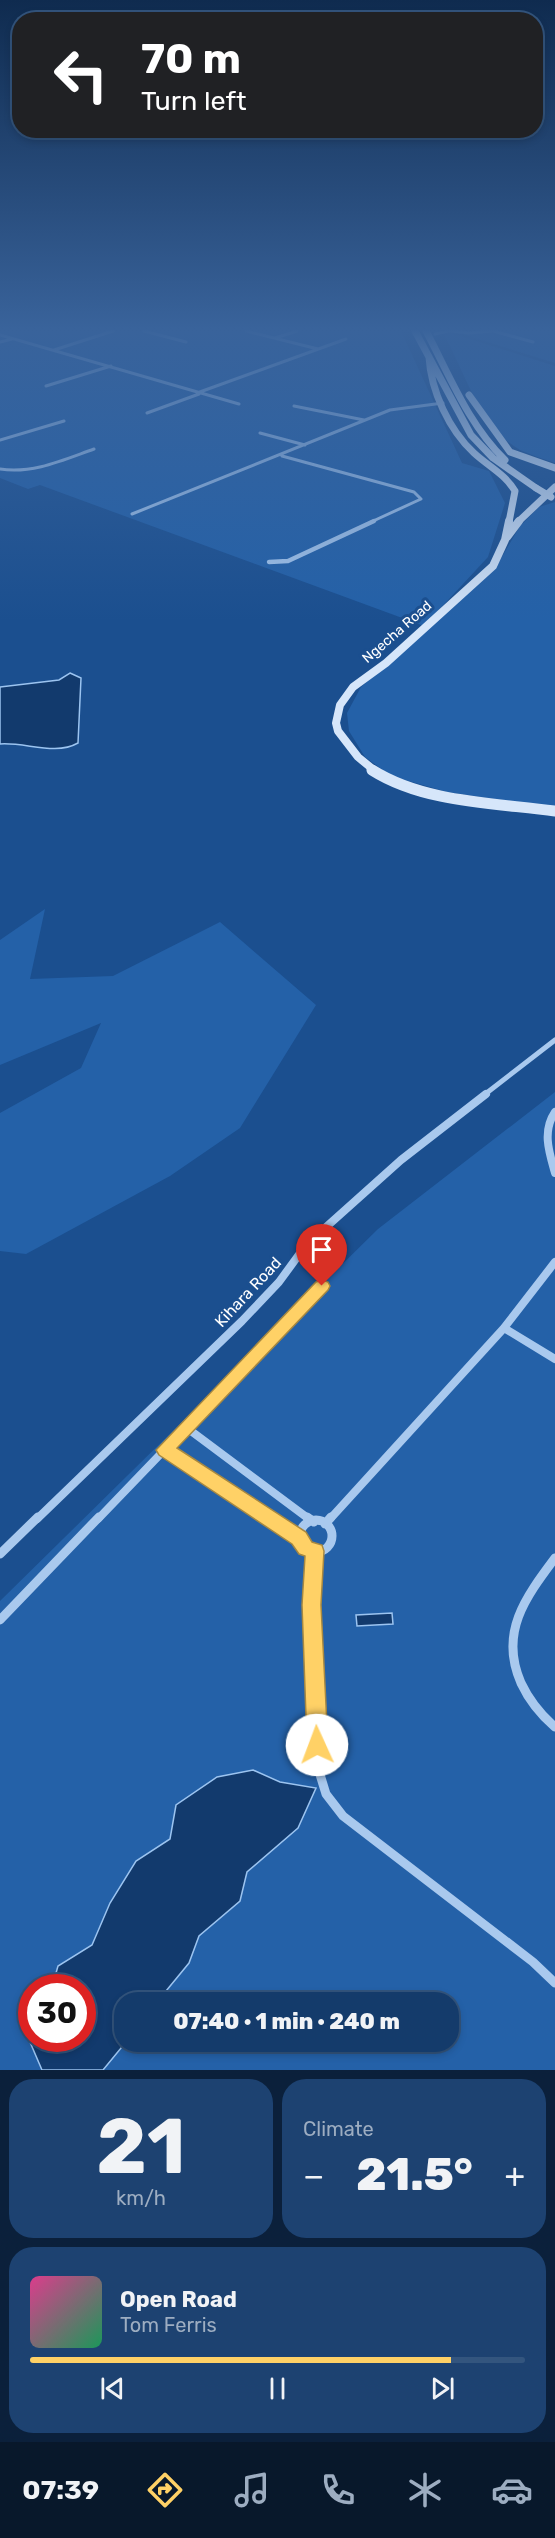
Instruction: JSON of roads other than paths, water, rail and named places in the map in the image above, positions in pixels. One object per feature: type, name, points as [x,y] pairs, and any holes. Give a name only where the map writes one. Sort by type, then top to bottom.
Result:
[{"type":"street","points":[[0,440],[44,428]]},
{"type":"street","points":[[132,514],[348,428]]},
{"type":"street","points":[[453,428],[465,444],[509,482],[521,498],[540,500]]},
{"type":"street","points":[[467,428],[481,449],[495,462],[554,494]]},
{"type":"street","points":[[480,428],[490,447],[539,486]]},
{"type":"street","points":[[492,428],[506,448],[517,456],[555,468]]},
{"type":"street","points":[[261,433],[305,445]]},
{"type":"street","points":[[0,469],[11,471],[27,469],[94,449]]},
{"type":"street","points":[[269,562],[288,561],[421,499],[414,492],[282,456]]},
{"type":"street","name":"Ngecha Road","points":[[505,540],[520,519],[540,500],[554,494]]},
{"type":"street","name":"Ngecha Road","points":[[521,498],[498,557],[484,574],[387,663],[353,687],[340,705],[336,723],[338,731],[358,757],[373,771],[394,783],[450,797],[555,811]]},
{"type":"street","name":"Kihara Road","points":[[0,1554],[242,1321],[279,1282],[306,1245],[401,1160],[555,1040]]},
{"type":"street","points":[[555,1112],[550,1118],[547,1129],[555,1173]]},
{"type":"street","points":[[325,1524],[504,1328],[555,1262]]},
{"type":"street","points":[[0,1620],[322,1286]]},
{"type":"street","points":[[504,1328],[555,1359]]},
{"type":"street","points":[[165,1450],[299,1538],[306,1548],[315,1551],[325,1549],[332,1541],[331,1532],[325,1524],[314,1522],[187,1428]]},
{"type":"street","points":[[299,1538],[305,1525],[314,1522]]},
{"type":"street","points":[[315,1551],[312,1605],[318,1768],[322,1788],[330,1803],[343,1816],[533,1962],[555,1983]]},
{"type":"street","points":[[555,1558],[528,1594],[516,1621],[511,1647],[514,1671],[529,1698],[555,1726]]}]
